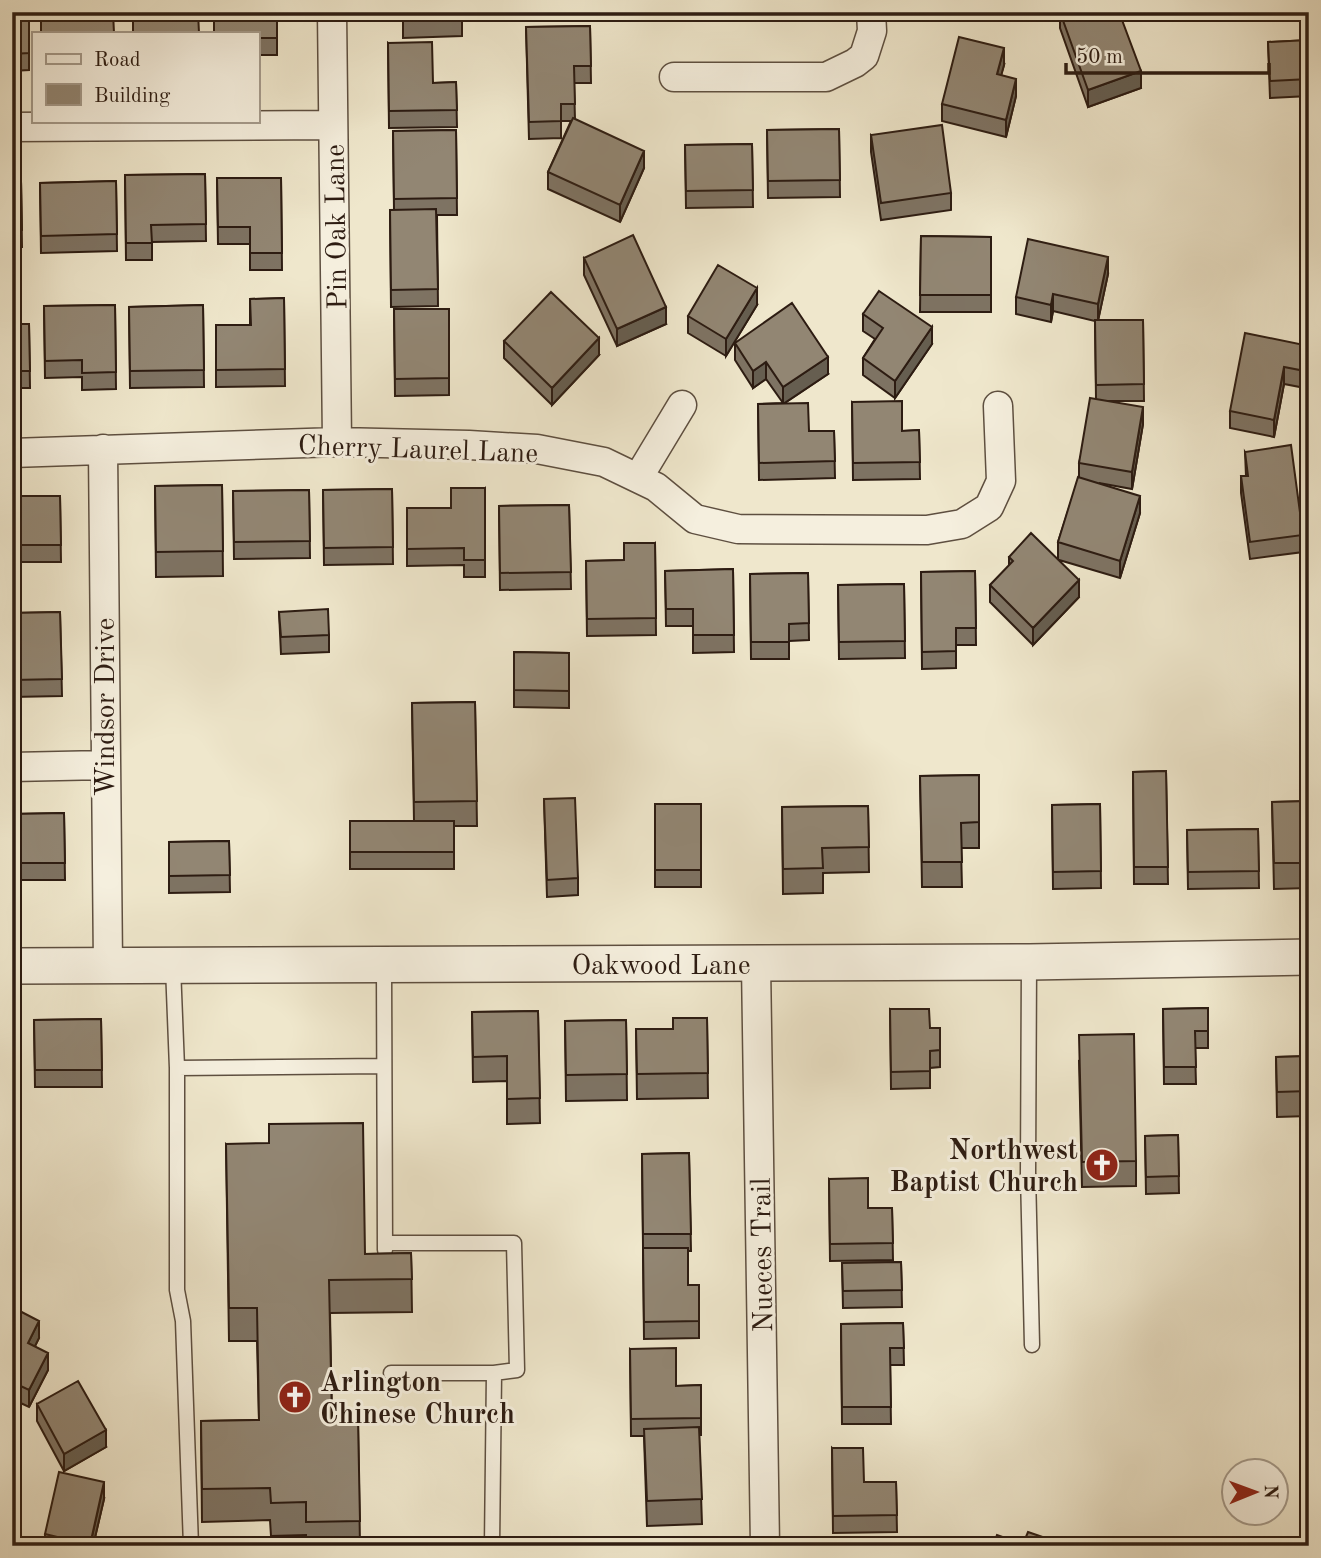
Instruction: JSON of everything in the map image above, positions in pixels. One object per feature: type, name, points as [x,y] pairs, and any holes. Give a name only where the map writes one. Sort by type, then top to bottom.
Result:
[{"type":"street","name":"Pin Oak Lane","points":[[332,12],[337,442]]},
{"type":"street","points":[[674,76],[826,77],[855,64],[864,56],[872,31],[871,12]]},
{"type":"street","points":[[12,127],[333,125]]},
{"type":"street","points":[[638,478],[682,405]]},
{"type":"street","name":"Cherry Laurel Lane","points":[[12,453],[337,442],[469,444],[537,449],[604,462],[656,486],[695,519],[738,529],[927,530],[962,524],[989,507],[1001,481],[998,406]]},
{"type":"street","name":"Windsor Drive","points":[[103,449],[108,965]]},
{"type":"street","points":[[12,767],[105,765]]},
{"type":"street","name":"Oakwood Lane","points":[[12,966],[756,964],[1309,957]]},
{"type":"street","name":"Nueces Trail","points":[[756,964],[765,1546]]},
{"type":"lane","points":[[1029,962],[1028,1174],[1032,1345]]},
{"type":"lane","points":[[173,965],[177,1068],[177,1290],[183,1321],[191,1546]]},
{"type":"lane","points":[[384,965],[385,1264]]},
{"type":"lane","points":[[177,1068],[384,1066]]},
{"type":"lane","points":[[385,1243],[514,1243],[517,1370],[494,1373],[391,1373]]},
{"type":"lane","points":[[492,1546],[494,1373]]},
{"type":"building","points":[[12,12],[29,12],[29,53],[12,54]]},
{"type":"building","points":[[41,12],[113,12],[114,32],[41,32]]},
{"type":"building","points":[[133,12],[198,12],[199,32],[133,32]]},
{"type":"building","points":[[214,12],[277,12],[277,38],[259,38],[259,32],[214,32]]},
{"type":"building","points":[[403,12],[462,12],[462,19],[403,21]]},
{"type":"building","points":[[1060,12],[1119,12],[1141,71],[1088,90]]},
{"type":"building","points":[[590,26],[591,66],[574,66],[575,104],[561,104],[561,121],[529,122],[526,27]]},
{"type":"building","points":[[959,37],[1004,48],[997,74],[1016,79],[1006,120],[942,104]]},
{"type":"building","points":[[1309,40],[1309,79],[1270,81],[1268,42]]},
{"type":"building","points":[[432,42],[433,83],[456,82],[457,110],[389,111],[388,43]]},
{"type":"building","points":[[573,118],[644,151],[620,205],[548,172]]},
{"type":"building","points":[[942,125],[951,193],[881,203],[871,135]]},
{"type":"building","points":[[839,129],[840,180],[768,181],[767,130]]},
{"type":"building","points":[[456,130],[457,198],[394,199],[393,131]]},
{"type":"building","points":[[752,144],[753,190],[686,191],[685,145]]},
{"type":"building","points":[[205,174],[206,224],[151,225],[152,243],[126,243],[125,175]]},
{"type":"building","points":[[217,178],[281,178],[282,253],[250,253],[250,227],[218,227]]},
{"type":"building","points":[[21,180],[22,230],[12,229],[12,181]]},
{"type":"building","points":[[116,181],[117,234],[41,236],[40,183]]},
{"type":"building","points":[[436,209],[438,289],[391,290],[390,210]]},
{"type":"building","points":[[633,235],[666,307],[617,329],[584,258]]},
{"type":"building","points":[[921,236],[991,237],[991,295],[920,295]]},
{"type":"building","points":[[1028,239],[1108,257],[1098,304],[1053,294],[1051,305],[1016,297]]},
{"type":"building","points":[[718,265],[757,288],[726,339],[688,316]]},
{"type":"building","points":[[879,291],[932,327],[895,381],[863,358],[883,328],[863,314]]},
{"type":"building","points":[[551,292],[599,338],[552,388],[504,341]]},
{"type":"building","points":[[284,298],[285,369],[216,370],[216,325],[251,325],[250,299]]},
{"type":"building","points":[[792,303],[828,357],[783,387],[766,362],[753,371],[735,343]]},
{"type":"building","points":[[115,305],[116,372],[82,373],[82,360],[45,361],[44,306]]},
{"type":"building","points":[[203,305],[204,370],[130,371],[129,307]]},
{"type":"building","points":[[394,309],[449,309],[449,378],[395,379]]},
{"type":"building","points":[[1095,320],[1143,320],[1144,384],[1096,385]]},
{"type":"building","points":[[12,324],[29,324],[30,371],[12,371]]},
{"type":"building","points":[[1245,333],[1309,346],[1305,371],[1284,367],[1274,420],[1230,411]]},
{"type":"building","points":[[1090,398],[1143,407],[1132,472],[1079,463]]},
{"type":"building","points":[[902,401],[902,431],[919,430],[920,462],[853,463],[852,402]]},
{"type":"building","points":[[808,403],[809,431],[834,431],[835,461],[759,463],[758,404]]},
{"type":"building","points":[[1291,445],[1303,535],[1250,542],[1241,476],[1248,476],[1245,452]]},
{"type":"building","points":[[1078,477],[1140,496],[1120,561],[1058,542]]},
{"type":"building","points":[[222,485],[223,551],[156,552],[155,486]]},
{"type":"building","points":[[451,488],[485,488],[485,560],[464,560],[464,548],[407,549],[407,508],[451,508]]},
{"type":"building","points":[[392,489],[393,547],[324,548],[323,490]]},
{"type":"building","points":[[309,490],[310,541],[234,542],[233,491]]},
{"type":"building","points":[[12,496],[60,496],[61,545],[12,545]]},
{"type":"building","points":[[569,505],[571,572],[500,573],[499,506]]},
{"type":"building","points":[[1031,533],[1079,580],[1033,628],[990,585],[1013,561],[1009,557]]},
{"type":"building","points":[[624,543],[655,543],[656,618],[587,619],[586,561],[624,560]]},
{"type":"building","points":[[733,569],[734,635],[693,635],[693,609],[666,609],[665,571]]},
{"type":"building","points":[[975,571],[976,628],[956,628],[956,651],[922,652],[921,572]]},
{"type":"building","points":[[808,573],[809,623],[789,624],[789,642],[751,642],[750,574]]},
{"type":"building","points":[[904,584],[905,641],[839,642],[838,585]]},
{"type":"building","points":[[328,609],[329,635],[281,637],[279,612]]},
{"type":"building","points":[[60,612],[62,679],[12,680],[12,613]]},
{"type":"building","points":[[514,652],[569,653],[569,691],[514,690]]},
{"type":"building","points":[[475,702],[477,801],[414,802],[412,703]]},
{"type":"building","points":[[1166,771],[1168,867],[1134,867],[1133,772]]},
{"type":"building","points":[[979,775],[979,822],[961,823],[962,862],[922,862],[920,776]]},
{"type":"building","points":[[575,798],[578,878],[547,880],[544,799]]},
{"type":"building","points":[[1309,801],[1309,863],[1274,863],[1272,802]]},
{"type":"building","points":[[655,804],[701,804],[701,870],[655,870]]},
{"type":"building","points":[[1100,804],[1101,871],[1053,872],[1052,805]]},
{"type":"building","points":[[868,806],[869,847],[822,848],[823,868],[783,869],[782,807]]},
{"type":"building","points":[[64,813],[65,863],[12,863],[12,814]]},
{"type":"building","points":[[350,821],[454,821],[454,852],[350,852]]},
{"type":"building","points":[[1258,829],[1259,871],[1188,872],[1187,830]]},
{"type":"building","points":[[229,841],[230,875],[169,876],[169,842]]},
{"type":"building","points":[[1208,1008],[1208,1031],[1195,1031],[1196,1067],[1164,1067],[1163,1009]]},
{"type":"building","points":[[890,1009],[929,1009],[930,1028],[940,1028],[940,1050],[930,1051],[930,1071],[891,1072]]},
{"type":"building","points":[[538,1011],[540,1098],[507,1099],[507,1056],[473,1057],[472,1012]]},
{"type":"building","points":[[673,1018],[707,1018],[708,1073],[637,1074],[636,1029],[673,1029]]},
{"type":"building","points":[[101,1019],[102,1070],[35,1070],[34,1020]]},
{"type":"building","points":[[626,1020],[627,1074],[566,1075],[565,1021]]},
{"type":"building","points":[[1134,1034],[1136,1161],[1082,1162],[1079,1035]]},
{"type":"building","points":[[1309,1056],[1309,1091],[1277,1092],[1276,1057]]},
{"type":"building","name":"Arlington Chinese Church","points":[[363,1123],[365,1254],[411,1253],[412,1279],[329,1280],[332,1420],[358,1419],[360,1521],[306,1522],[306,1502],[271,1503],[270,1488],[202,1489],[201,1421],[259,1420],[257,1308],[229,1308],[226,1144],[269,1143],[269,1124]]},
{"type":"building","points":[[1178,1135],[1179,1176],[1146,1177],[1145,1136]]},
{"type":"building","points":[[689,1153],[691,1234],[643,1234],[642,1154]]},
{"type":"building","points":[[868,1178],[868,1208],[892,1208],[893,1243],[830,1244],[829,1179]]},
{"type":"building","points":[[643,1248],[688,1248],[688,1285],[699,1285],[699,1321],[644,1322]]},
{"type":"building","points":[[901,1262],[902,1290],[843,1291],[842,1263]]},
{"type":"building","points":[[12,1307],[39,1321],[28,1343],[48,1353],[29,1390],[12,1382]]},
{"type":"building","points":[[903,1323],[904,1348],[890,1348],[891,1407],[842,1407],[841,1324]]},
{"type":"building","points":[[676,1348],[676,1386],[701,1385],[701,1418],[631,1419],[630,1349]]},
{"type":"building","points":[[78,1381],[106,1430],[64,1454],[37,1404]]},
{"type":"building","points":[[699,1427],[702,1499],[647,1501],[644,1429]]},
{"type":"building","points":[[832,1448],[863,1448],[864,1482],[896,1482],[897,1515],[833,1516]]},
{"type":"building","points":[[59,1472],[104,1482],[90,1545],[45,1534]]},
{"type":"building","points":[[1028,1532],[1063,1546],[993,1546],[997,1535],[1023,1544]]},
{"type":"place","name":"Northwest Baptist Church","points":[[1102,1165]]},
{"type":"place","name":"Arlington Chinese Church","points":[[295,1397]]}]
